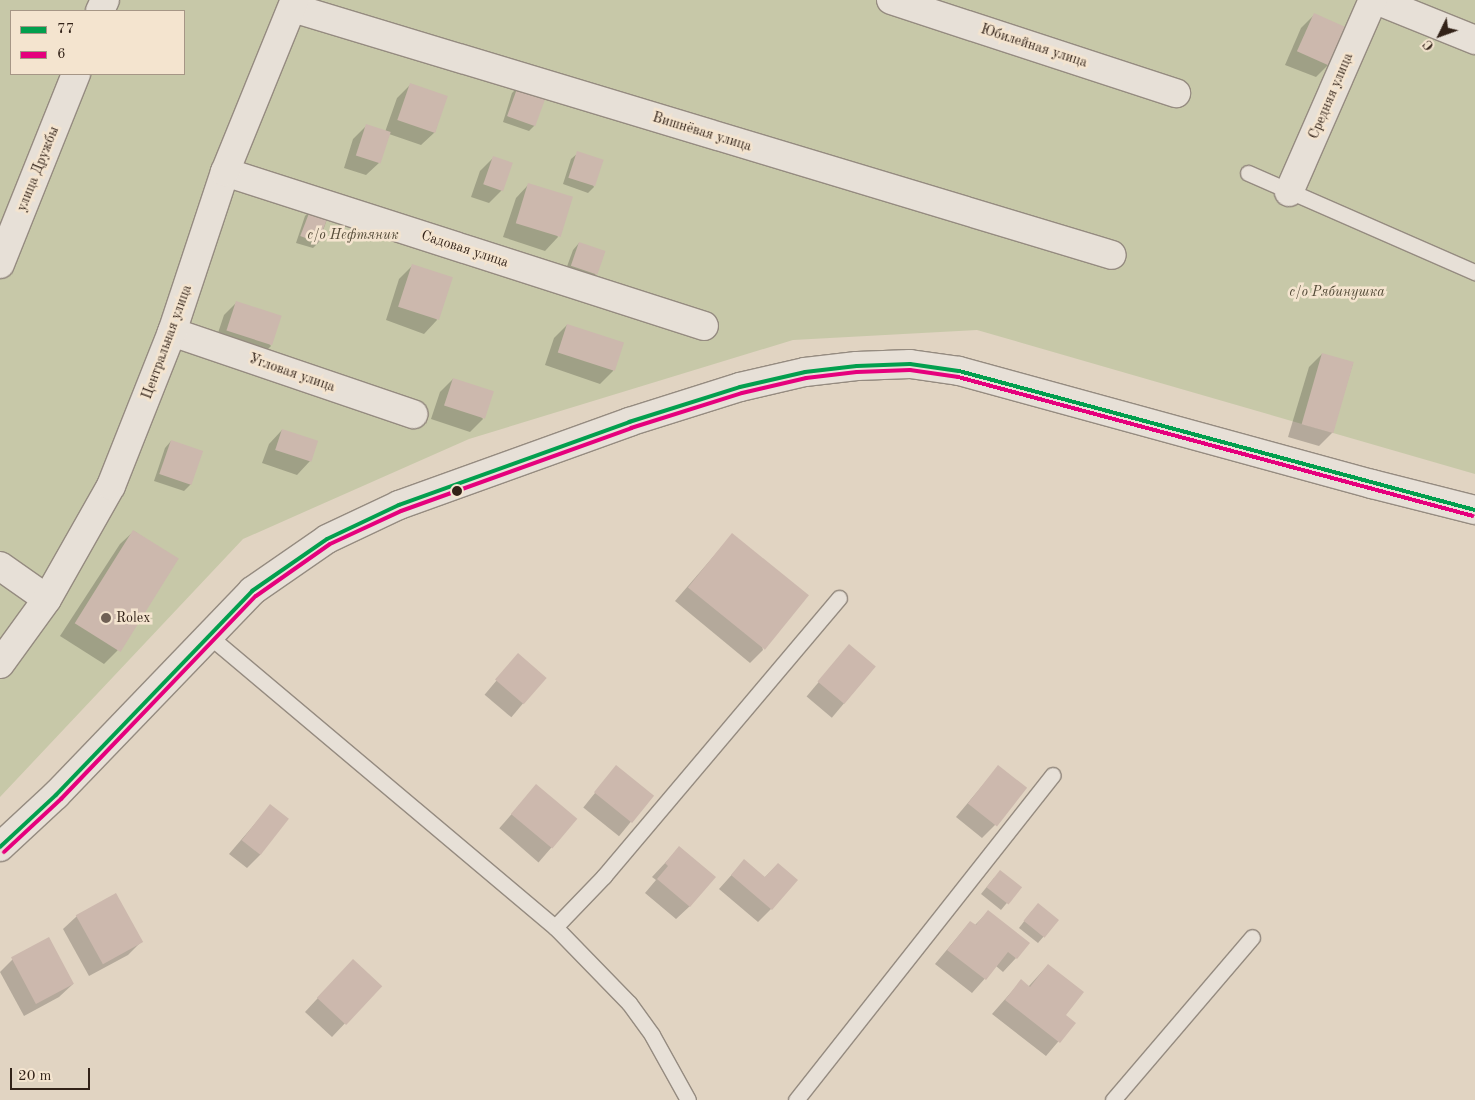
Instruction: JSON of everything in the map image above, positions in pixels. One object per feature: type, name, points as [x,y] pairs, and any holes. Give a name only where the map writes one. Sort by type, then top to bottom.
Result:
[{"type":"street","name":"Юбилейная улица","points":[[891,0],[1176,92]]},
{"type":"street","name":"Средняя улица","points":[[1289,192],[1374,0],[1475,40]]},
{"type":"street","name":"Центральная улица","points":[[0,664],[47,599],[111,486],[172,332],[225,172],[294,4]]},
{"type":"street","name":"Вишнёвая улица","points":[[294,4],[1112,255]]},
{"type":"street","name":"улица Дружбы","points":[[0,264],[76,75]]},
{"type":"street","name":"Садовая улица","points":[[225,172],[704,326]]},
{"type":"street","name":"Угловая улица","points":[[172,332],[413,414]]},
{"type":"street","points":[[0,846],[56,796],[252,591],[283,567],[327,539],[399,505],[630,422],[740,387],[805,372],[857,366],[910,364],[959,371],[1372,484],[1475,510]]},
{"type":"street","points":[[0,566],[47,599]]},
{"type":"lane","points":[[1248,173],[1475,272]]},
{"type":"lane","points":[[555,927],[604,876],[839,598]]},
{"type":"lane","points":[[208,635],[555,927],[629,1003],[652,1035],[688,1100]]},
{"type":"lane","points":[[796,1100],[1053,775]]},
{"type":"lane","points":[[1113,1100],[1252,937]]},
{"type":"green space","name":"с/о Нефтяник","points":[[0,0],[1475,0],[1475,474],[977,330],[793,340],[469,439],[243,539],[0,797]]},
{"type":"building","points":[[1314,13],[1346,27],[1329,66],[1297,51]]},
{"type":"building","points":[[410,83],[448,96],[435,133],[397,120]]},
{"type":"building","points":[[518,86],[546,96],[535,126],[507,116]]},
{"type":"building","points":[[366,124],[391,132],[381,163],[356,155]]},
{"type":"building","points":[[577,151],[604,160],[595,186],[568,178]]},
{"type":"building","points":[[493,156],[513,163],[503,191],[483,184]]},
{"type":"building","points":[[528,183],[573,197],[561,237],[516,223]]},
{"type":"building","points":[[311,208],[329,215],[318,243],[300,236]]},
{"type":"building","points":[[579,242],[605,251],[597,275],[571,266]]},
{"type":"building","points":[[412,264],[453,277],[439,320],[398,307]]},
{"type":"building","points":[[236,301],[282,316],[272,345],[226,330]]},
{"type":"building","points":[[567,324],[624,343],[615,371],[558,353]]},
{"type":"building","points":[[1322,353],[1354,362],[1333,433],[1302,424]]},
{"type":"building","points":[[453,378],[494,391],[485,419],[444,406]]},
{"type":"building","points":[[282,429],[318,441],[311,462],[275,450]]},
{"type":"building","points":[[171,440],[203,451],[191,485],[159,474]]},
{"type":"building","points":[[133,530],[179,559],[121,652],[75,623]]},
{"type":"building","points":[[732,533],[809,595],[765,650],[688,587]]},
{"type":"building","points":[[849,644],[876,666],[844,704],[818,682]]},
{"type":"building","points":[[518,653],[547,678],[524,704],[495,679]]},
{"type":"building","points":[[616,765],[654,796],[632,823],[594,792]]},
{"type":"building","points":[[998,765],[1027,788],[997,826],[968,804]]},
{"type":"building","points":[[536,784],[577,819],[552,849],[511,814]]},
{"type":"building","points":[[270,804],[289,819],[261,855],[242,840]]},
{"type":"building","points":[[679,846],[716,877],[690,907],[657,879],[668,866],[665,863]]},
{"type":"building","points":[[744,859],[765,877],[778,863],[798,880],[772,910],[731,875]]},
{"type":"building","points":[[1000,870],[1022,887],[1009,905],[986,887]]},
{"type":"building","points":[[116,893],[143,942],[103,964],[76,915]]},
{"type":"building","points":[[1038,903],[1059,920],[1045,938],[1024,921]]},
{"type":"building","points":[[988,910],[1030,943],[1017,959],[1008,952],[986,980],[947,950],[970,921],[976,925]]},
{"type":"building","points":[[49,937],[74,984],[36,1004],[11,957]]},
{"type":"building","points":[[353,959],[382,986],[346,1025],[317,998]]},
{"type":"building","points":[[1048,964],[1084,992],[1066,1015],[1076,1023],[1060,1043],[1005,1000],[1021,979],[1030,987]]},
{"type":"transit line","name":"77","points":[[0,847],[56,795],[252,591],[327,539],[399,505],[629,422],[740,387],[805,372],[857,366],[910,364],[959,371],[1475,510]]},
{"type":"transit line","name":"6","points":[[4,852],[61,799],[256,596],[330,544],[401,511],[631,428],[742,393],[806,378],[857,372],[910,370],[958,377],[1473,516]]},
{"type":"place","name":"Rolex","points":[[106,618]]},
{"type":"park label","name":"с/о Рябинушка","points":[[1337,292]]}]
